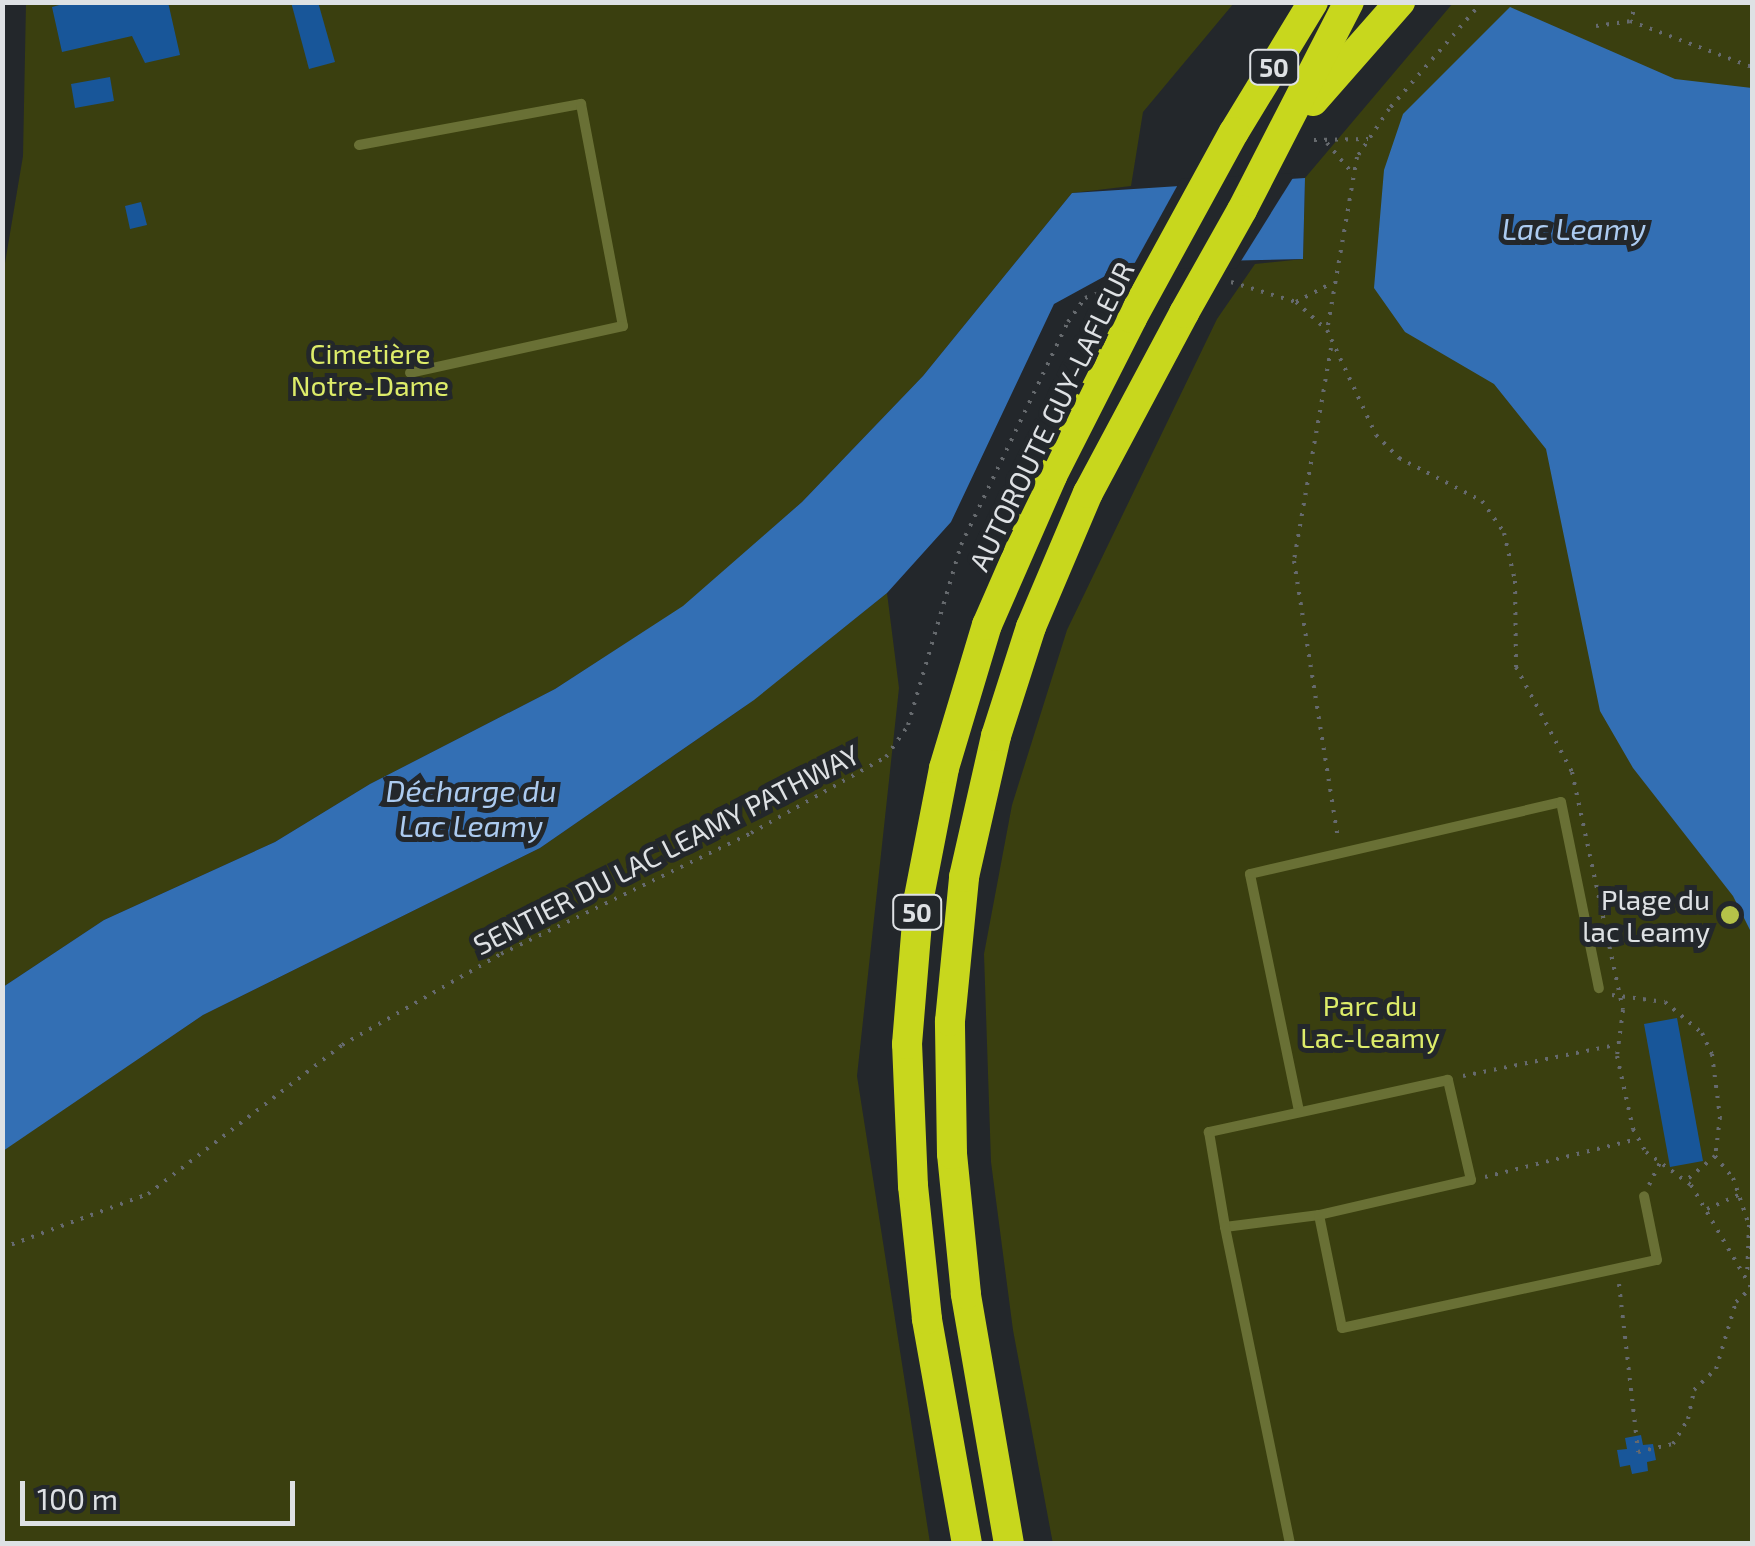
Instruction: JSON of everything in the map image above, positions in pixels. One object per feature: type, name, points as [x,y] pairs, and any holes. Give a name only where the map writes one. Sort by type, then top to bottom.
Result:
[{"type":"highway","points":[[1234,132],[1289,2]]},
{"type":"highway","name":"AUTOROUTE GUY-LAFLEUR","points":[[967,1544],[925,1301],[912,1186],[907,1066],[917,910],[941,778],[980,645],[1052,476],[1132,318],[1234,132],[1313,2]]},
{"type":"highway","name":"50","points":[[1008,1544],[966,1294],[951,1140],[951,1001],[964,877],[996,736],[1031,627],[1098,472],[1184,312],[1303,133],[1349,2]]},
{"type":"highway","points":[[1303,133],[1400,2]]},
{"type":"lane","points":[[359,144],[581,104],[623,326],[410,374]]},
{"type":"lane","points":[[1299,1111],[1250,874],[1562,802],[1599,988]]},
{"type":"lane","points":[[1225,1227],[1319,1215],[1471,1180],[1448,1080],[1209,1132],[1225,1227],[1290,1544]]},
{"type":"lane","points":[[1319,1215],[1342,1328],[1657,1260],[1644,1196]]},
{"type":"path","points":[[1224,280],[1296,302],[1327,330],[1331,284],[1352,172],[1368,139],[1482,2]]},
{"type":"path","points":[[1630,21],[1637,2]]},
{"type":"path","points":[[1596,26],[1630,21],[1752,67]]},
{"type":"path","points":[[1303,133],[1327,143],[1352,172]]},
{"type":"path","points":[[1327,143],[1368,139]]},
{"type":"path","name":"SENTIER DU LAC LEAMY PATHWAY","points":[[2,1248],[148,1194],[342,1045],[516,946],[751,833],[886,758],[908,726],[961,545],[1068,322],[1093,294],[1132,283]]},
{"type":"path","points":[[1296,302],[1331,284]]},
{"type":"path","points":[[1331,348],[1294,561],[1341,853]]},
{"type":"path","points":[[1599,988],[1621,1001],[1665,1002],[1702,1033],[1712,1054],[1720,1117],[1715,1156],[1738,1195],[1749,1225],[1747,1278]]},
{"type":"path","points":[[1448,1080],[1617,1045]]},
{"type":"path","points":[[1471,1180],[1638,1138]]},
{"type":"path","points":[[1686,1180],[1715,1156]]},
{"type":"path","points":[[1644,1196],[1660,1162]]},
{"type":"path","points":[[1707,1209],[1738,1195]]},
{"type":"path","points":[[1616,1269],[1638,1452],[1673,1444],[1688,1419],[1694,1390],[1716,1368],[1736,1302],[1752,1287]]},
{"type":"green space","name":"Cimetière Notre-Dame","points":[[26,3],[1234,3],[1143,112],[1131,186],[1072,193],[923,376],[802,502],[684,606],[555,689],[370,784],[275,842],[104,920],[3,987],[2,281],[23,156]]},
{"type":"green space","name":"Parc du Lac-Leamy","points":[[1453,3],[1752,3],[1752,1543],[1053,1544],[1013,1330],[991,1162],[984,954],[1012,805],[1067,630],[1217,319],[1255,264],[1303,259],[1305,178]]},
{"type":"green space","points":[[887,593],[899,688],[857,1076],[930,1543],[3,1543],[2,1151],[203,1015],[540,848],[744,707]]},
{"type":"water","name":"Lac Leamy","points":[[1510,7],[1675,79],[1752,88],[1752,934],[1733,896],[1633,768],[1600,711],[1546,449],[1494,384],[1405,332],[1374,288],[1384,170],[1403,114]]},
{"type":"water","name":"Décharge du Lac Leamy","points":[[1305,178],[1303,259],[1129,263],[1054,304],[951,522],[887,593],[754,700],[540,848],[203,1015],[3,1151],[3,987],[104,920],[275,842],[370,784],[555,689],[683,606],[802,502],[923,376],[1072,193]]},
{"type":"pier","points":[[1296,173],[1236,269],[1132,268],[1181,179]]},
{"type":"building","points":[[70,2],[168,2],[180,55],[145,63],[132,36],[62,52],[52,7]]},
{"type":"building","points":[[291,2],[318,2],[335,62],[309,69]]},
{"type":"building","points":[[110,77],[114,101],[75,108],[71,84]]},
{"type":"building","points":[[141,202],[147,225],[130,229],[125,206]]},
{"type":"building","points":[[1677,1018],[1703,1161],[1670,1167],[1644,1024]]},
{"type":"building","points":[[1641,1435],[1643,1445],[1653,1444],[1656,1460],[1647,1462],[1648,1471],[1632,1474],[1630,1465],[1620,1467],[1617,1450],[1627,1449],[1625,1438]]},
{"type":"place","name":"Plage du lac Leamy","points":[[1730,915]]}]
